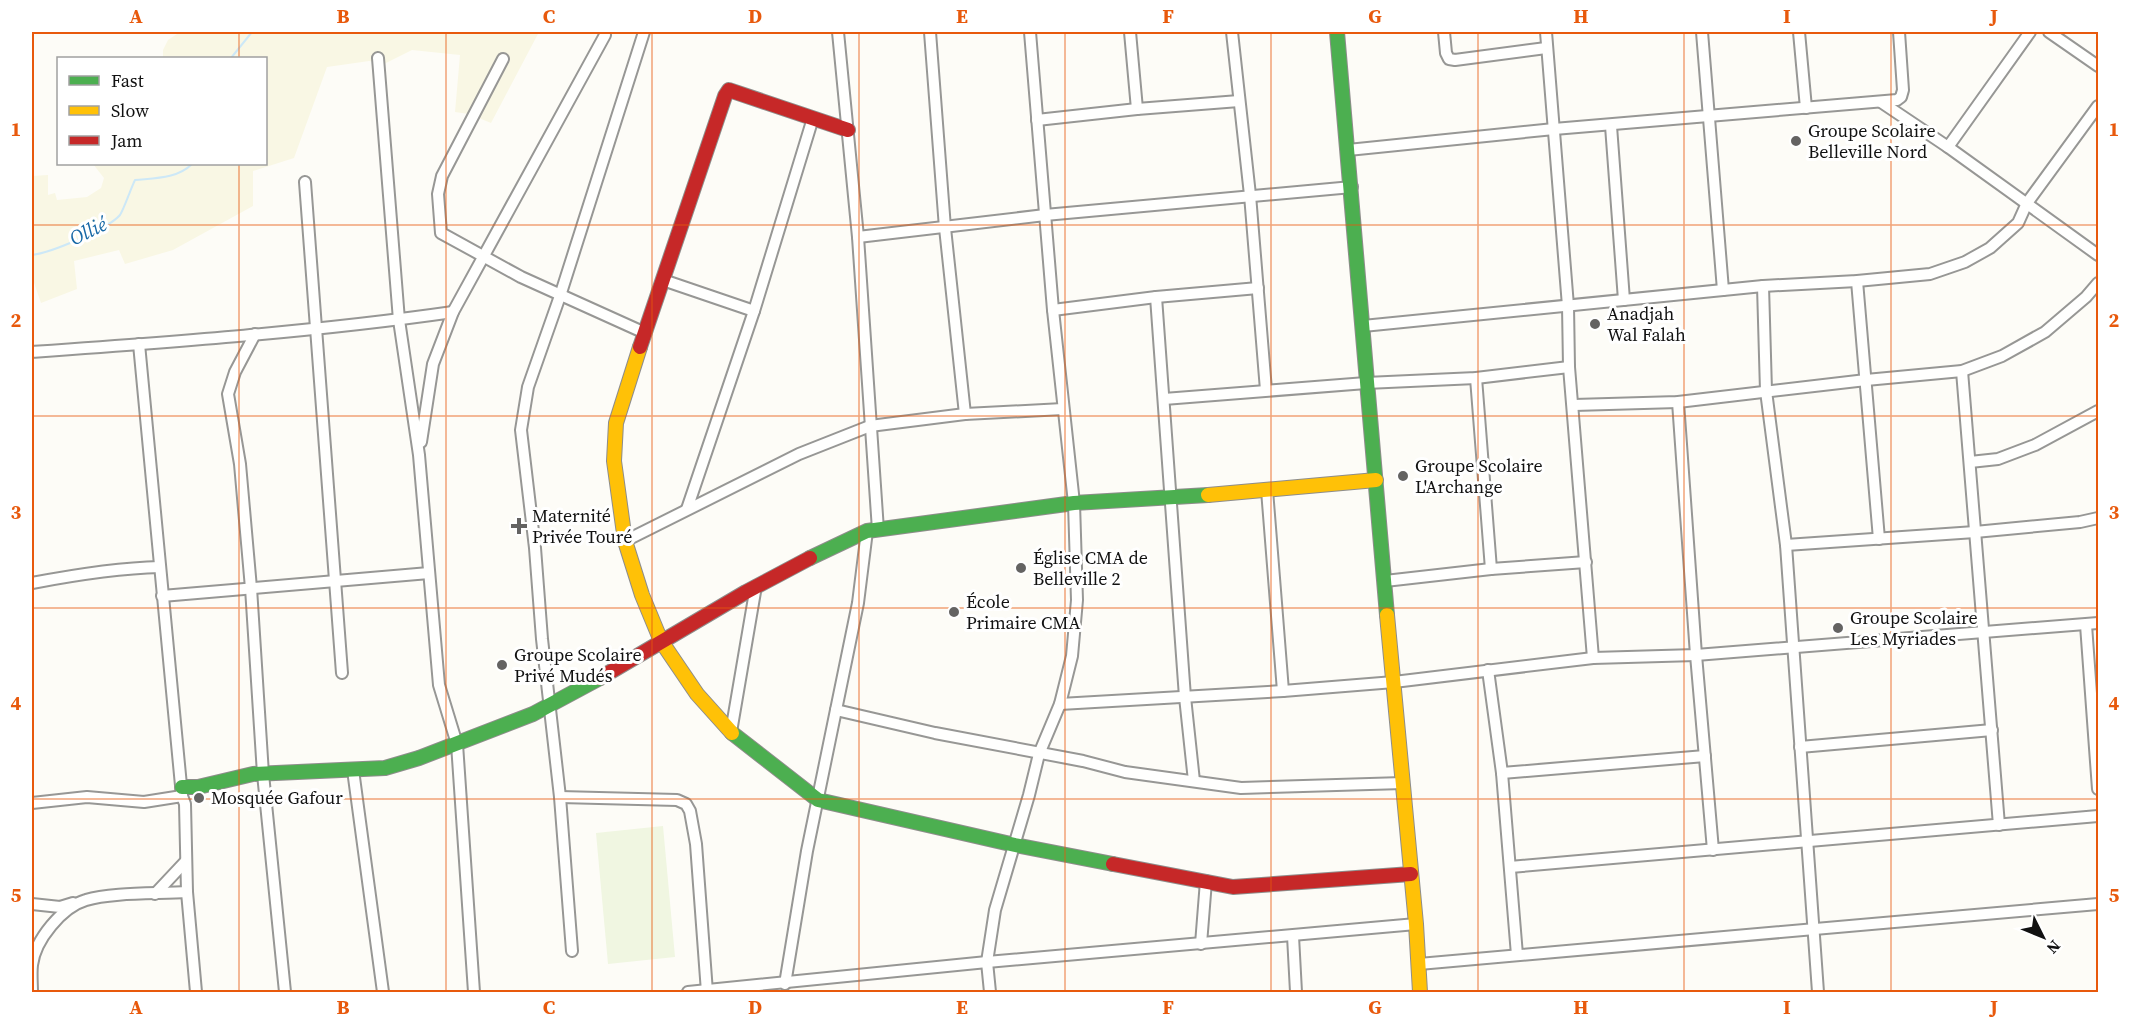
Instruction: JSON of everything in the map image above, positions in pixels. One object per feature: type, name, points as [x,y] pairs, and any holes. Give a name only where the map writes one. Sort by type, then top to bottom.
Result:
[{"type":"street","points":[[572,951],[560,797],[521,430],[528,387],[560,296],[644,32]]},
{"type":"street","points":[[784,984],[807,851],[872,530],[870,426],[858,237],[838,32]]},
{"type":"street","points":[[930,32],[945,228],[965,414]]},
{"type":"street","points":[[990,993],[987,962],[995,910],[1039,754],[1060,704],[1072,656],[1077,600],[1074,503],[1053,310],[1030,32]]},
{"type":"street","points":[[1130,32],[1137,109]]},
{"type":"street","points":[[1232,32],[1250,195],[1266,390]]},
{"type":"street","points":[[1337,32],[1352,187],[1366,382],[1416,924],[1420,993]]},
{"type":"street","points":[[1444,32],[1446,53],[1449,59],[1455,60],[1546,48]]},
{"type":"street","points":[[1556,32],[1546,32],[1546,48],[1568,306],[1569,367],[1574,405],[1593,658]]},
{"type":"street","points":[[1702,32],[1723,290]]},
{"type":"street","points":[[1799,32],[1806,108]]},
{"type":"street","points":[[1348,150],[1554,129],[1898,100],[1903,90],[1899,32]]},
{"type":"street","points":[[1948,147],[2030,32]]},
{"type":"street","points":[[2049,32],[2098,66]]},
{"type":"street","points":[[419,455],[433,364],[453,312],[605,35]]},
{"type":"street","points":[[378,58],[399,320],[419,455],[439,685],[457,744],[474,993]]},
{"type":"street","points":[[503,58],[442,176],[438,194],[441,233],[484,259],[560,296],[645,333]]},
{"type":"street","points":[[848,130],[729,90],[725,96],[621,402],[616,423],[614,460],[625,541],[660,641],[698,694],[731,732],[818,800],[1015,845],[1233,887],[1411,874]]},
{"type":"street","points":[[1037,120],[1239,101]]},
{"type":"street","points":[[1881,102],[1948,147],[2098,255]]},
{"type":"street","points":[[1363,326],[1763,286],[1930,274],[1965,262],[1990,248],[2018,224],[2027,203],[2098,106]]},
{"type":"street","points":[[687,509],[754,311],[813,118]]},
{"type":"street","points":[[1611,126],[1624,300]]},
{"type":"street","points":[[304,182],[342,673]]},
{"type":"street","points":[[858,237],[1045,215],[1352,187]]},
{"type":"street","points":[[663,280],[754,311]]},
{"type":"street","points":[[1857,281],[1879,539]]},
{"type":"street","points":[[1574,405],[1678,402],[1962,371],[2002,357],[2045,332],[2086,297],[2098,283]]},
{"type":"street","points":[[1763,286],[1766,391],[1786,545],[1818,993]]},
{"type":"street","points":[[1053,310],[1156,297],[1258,288]]},
{"type":"street","points":[[1156,297],[1185,697],[1194,780]]},
{"type":"street","points":[[32,352],[255,334],[399,320],[453,312]]},
{"type":"street","points":[[255,334],[235,372],[228,394],[240,464],[252,588],[263,774],[285,993]]},
{"type":"street","points":[[139,344],[162,597],[185,804],[187,892],[196,993]]},
{"type":"street","points":[[1164,399],[1366,382],[1476,378],[1569,367]]},
{"type":"street","points":[[1962,371],[1999,825]]},
{"type":"street","points":[[1476,378],[1491,570]]},
{"type":"street","points":[[1678,402],[1695,655],[1713,850]]},
{"type":"street","points":[[625,541],[799,454],[870,426],[965,414],[1063,409]]},
{"type":"street","points":[[1970,462],[1998,459],[2035,445],[2098,411]]},
{"type":"street","points":[[32,802],[87,797],[144,802],[238,777],[402,765],[549,706],[756,586],[843,541],[872,530],[1074,503],[1170,498],[1376,480]]},
{"type":"street","points":[[1267,490],[1283,691]]},
{"type":"street","points":[[1786,545],[1975,532],[2080,522],[2098,518]]},
{"type":"street","points":[[1385,581],[1586,562]]},
{"type":"street","points":[[32,583],[89,573],[160,567]]},
{"type":"street","points":[[162,597],[429,573]]},
{"type":"street","points":[[731,732],[756,586]]},
{"type":"street","points":[[1060,704],[1283,691],[1394,682],[1593,658],[1695,655],[2086,625],[2098,622]]},
{"type":"street","points":[[2086,625],[2096,723],[2098,786]]},
{"type":"street","points":[[1488,670],[1502,773],[1517,955]]},
{"type":"street","points":[[836,710],[1039,754],[1083,761],[1125,772],[1241,788],[1403,783]]},
{"type":"street","points":[[1800,747],[1992,730]]},
{"type":"street","points":[[1502,773],[1705,756]]},
{"type":"street","points":[[353,770],[383,993]]},
{"type":"street","points":[[560,797],[677,800],[686,804],[690,811],[696,844],[707,992]]},
{"type":"street","points":[[1510,867],[2098,816]]},
{"type":"street","points":[[155,894],[186,861]]},
{"type":"street","points":[[1201,944],[1206,881]]},
{"type":"street","points":[[32,904],[60,906],[85,900],[187,892]]},
{"type":"street","points":[[32,993],[32,964],[40,939],[63,913],[85,900]]},
{"type":"street","points":[[1419,964],[2098,904]]},
{"type":"street","points":[[688,993],[987,962],[1416,924]]},
{"type":"street","points":[[1293,936],[1296,993]]},
{"type":"shaded area","points":[[180,32],[539,32],[491,123],[469,114],[455,112],[460,55],[412,50],[384,64],[369,61],[327,67],[294,158],[253,171],[253,206],[173,250],[125,264],[119,250],[74,261],[77,289],[41,303],[32,277],[32,176],[48,175],[48,195],[55,193],[57,200],[87,197],[101,188],[104,178],[94,165],[267,165],[267,57],[163,57],[163,50],[168,40]]},
{"type":"green space","points":[[663,826],[675,957],[608,964],[596,833]]},
{"type":"waterway","name":"Ollié","points":[[232,57],[252,32]]},
{"type":"waterway","name":"Ollié","points":[[32,255],[78,240],[114,221],[122,212],[135,180],[172,175],[191,165]]},
{"type":"traffic: fast","points":[[1337,32],[1387,615]]},
{"type":"traffic: fast","points":[[810,558],[867,531],[1074,503],[1208,495]]},
{"type":"traffic: fast","points":[[182,787],[198,787],[253,774],[385,768],[419,758],[533,714],[600,678]]},
{"type":"traffic: fast","points":[[732,733],[818,800],[1015,845],[1113,864]]},
{"type":"traffic: slow","points":[[640,347],[616,423],[614,461],[625,541],[642,595],[661,641],[697,694],[732,733]]},
{"type":"traffic: slow","points":[[1208,495],[1376,480]]},
{"type":"traffic: slow","points":[[1387,615],[1416,924],[1420,992]]},
{"type":"traffic: jam","points":[[640,347],[725,96],[729,90],[848,130]]},
{"type":"traffic: jam","points":[[600,678],[746,592],[810,558]]},
{"type":"traffic: jam","points":[[1113,864],[1233,887],[1411,874]]},
{"type":"place","name":"Groupe Scolaire Belleville Nord","points":[[1796,141]]},
{"type":"place","name":"Anadjah Wal Falah","points":[[1595,324]]},
{"type":"place","name":"Groupe Scolaire L'Archange","points":[[1403,476]]},
{"type":"place","name":"Maternité Privée Touré","points":[[519,526]]},
{"type":"place","name":"Église CMA de Belleville 2","points":[[1021,568]]},
{"type":"place","name":"École Primaire CMA","points":[[954,612]]},
{"type":"place","name":"Groupe Scolaire Les Myriades","points":[[1838,628]]},
{"type":"place","name":"Groupe Scolaire Privé Mudés","points":[[502,665]]},
{"type":"place","name":"Mosquée Gafour","points":[[199,798]]}]
